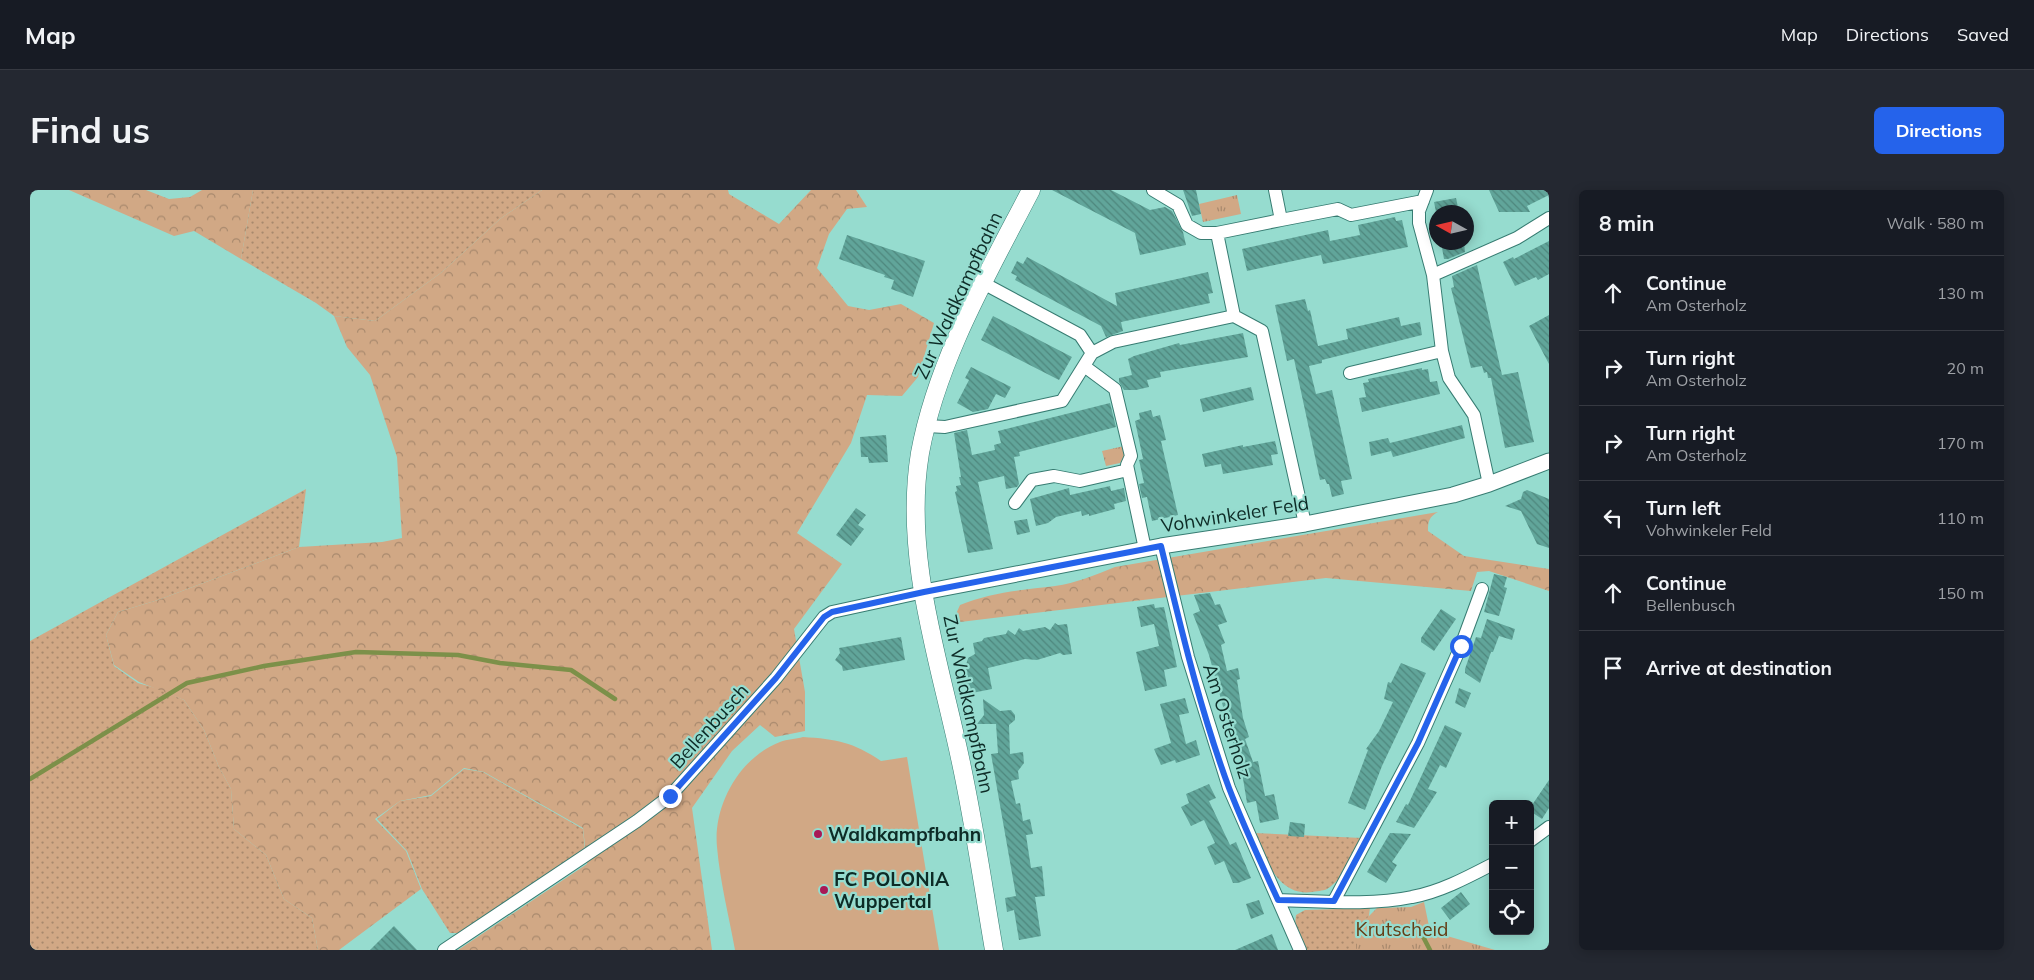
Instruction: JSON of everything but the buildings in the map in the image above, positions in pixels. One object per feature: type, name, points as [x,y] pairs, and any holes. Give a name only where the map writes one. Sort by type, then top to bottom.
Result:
[{"type":"main road","name":"Zur Waldkampfbahn","points":[[994,950],[960,758],[924,592],[915,517],[917,477],[927,426],[948,364],[983,283],[1031,190]]},
{"type":"street","points":[[1153,190],[1178,205],[1187,225],[1201,233],[1217,234],[1338,209],[1351,215],[1425,195],[1419,223],[1433,275],[1442,351],[1448,378],[1474,415],[1489,484]]},
{"type":"street","points":[[1275,190],[1281,220]]},
{"type":"street","points":[[1433,275],[1517,238],[1549,218]]},
{"type":"street","points":[[1217,234],[1234,316]]},
{"type":"street","points":[[983,283],[1080,336],[1092,353]]},
{"type":"street","points":[[927,426],[945,427],[1062,401],[1092,353],[1113,342],[1234,316],[1262,331],[1305,524]]},
{"type":"street","points":[[1350,373],[1442,351]]},
{"type":"street","points":[[1084,366],[1115,389],[1131,456],[1127,465],[1145,550]]},
{"type":"street","name":"Vohwinkeler Feld","points":[[924,592],[1161,546],[1305,524],[1453,495],[1489,484],[1549,461]]},
{"type":"street","points":[[1014,503],[1032,480],[1054,476],[1080,481],[1128,470]]},
{"type":"street","name":"Am Osterholz","points":[[1161,546],[1188,657],[1229,788],[1300,950]]},
{"type":"street","points":[[1334,901],[1418,743],[1461,646],[1482,589]]},
{"type":"street","name":"Bellenbusch","points":[[444,950],[637,821],[670,796],[776,678],[824,617],[832,612],[924,592]]},
{"type":"street","points":[[1534,837],[1549,827]]},
{"type":"street","points":[[1278,900],[1334,901],[1412,897],[1472,875],[1489,866]]},
{"type":"green space","points":[[69,190],[146,190],[169,199],[190,197],[202,190],[253,190],[241,259],[194,231],[174,236]]},
{"type":"green space","points":[[253,190],[542,190],[500,219],[442,272],[375,321],[334,316],[316,303],[241,259]]},
{"type":"green space","points":[[542,190],[728,190],[729,194],[779,224],[811,190],[856,190],[867,207],[847,209],[829,234],[817,268],[848,306],[869,310],[901,304],[934,323],[918,377],[902,396],[867,395],[851,443],[797,533],[842,564],[794,629],[805,692],[805,731],[775,737],[760,725],[732,751],[692,808],[712,950],[458,950],[587,864],[583,828],[484,772],[464,768],[431,795],[400,801],[375,819],[406,851],[421,889],[339,950],[318,950],[312,918],[284,899],[266,855],[234,829],[231,789],[219,767],[204,730],[184,700],[139,682],[114,665],[106,635],[118,612],[158,600],[299,547],[382,542],[402,538],[397,457],[370,375],[347,347],[334,316],[375,321],[442,272],[500,219]]},
{"type":"green space","points":[[1237,195],[1241,214],[1203,222],[1199,204]]},
{"type":"green space","points":[[1124,446],[1126,454],[1120,463],[1106,466],[1102,451]]},
{"type":"green space","points":[[306,489],[299,547],[158,600],[118,612],[106,635],[114,666],[138,683],[159,689],[184,700],[204,730],[219,767],[231,789],[234,829],[266,855],[284,899],[312,918],[318,950],[30,950],[30,641]]},
{"type":"green space","points":[[1438,512],[1430,520],[1428,531],[1464,556],[1549,569],[1549,591],[1489,571],[1477,572],[1471,591],[1326,578],[952,623],[960,605],[1007,592],[1070,583],[1115,567]]},
{"type":"green space","name":"Waldkampfbahn","points":[[803,737],[844,743],[862,750],[881,761],[907,757],[939,950],[735,950],[722,886],[717,847],[717,831],[725,799],[741,771],[753,759],[766,749],[780,742]]},
{"type":"green space","points":[[464,769],[483,772],[583,829],[585,851],[462,933],[450,933],[422,889],[407,851],[377,819],[400,801],[431,796]]},
{"type":"green space","points":[[1254,833],[1362,838],[1348,866],[1333,885],[1324,890],[1300,892],[1290,888],[1274,874]]},
{"type":"green space","name":"Krutscheid","points":[[1424,902],[1430,931],[1495,950],[1356,950],[1356,925],[1360,925],[1377,908],[1411,907]]},
{"type":"green space","points":[[1370,908],[1364,950],[1306,950],[1295,925],[1296,915],[1305,910]]},
{"type":"waterway","points":[[30,779],[187,683],[264,666],[356,652],[458,655],[500,663],[571,670],[615,699]]},
{"type":"waterway","points":[[1418,927],[1430,950]]},
{"type":"place","name":"Waldkampfbahn","points":[[818,834]]},
{"type":"place","name":"FC POLONIA Wuppertal","points":[[824,890]]},
{"type":"route","points":[[670,796],[712,752],[776,678],[824,617],[832,612],[924,592],[1161,546],[1188,657],[1208,725],[1229,788],[1252,845],[1278,900],[1334,901],[1418,743],[1461,646]]}]
